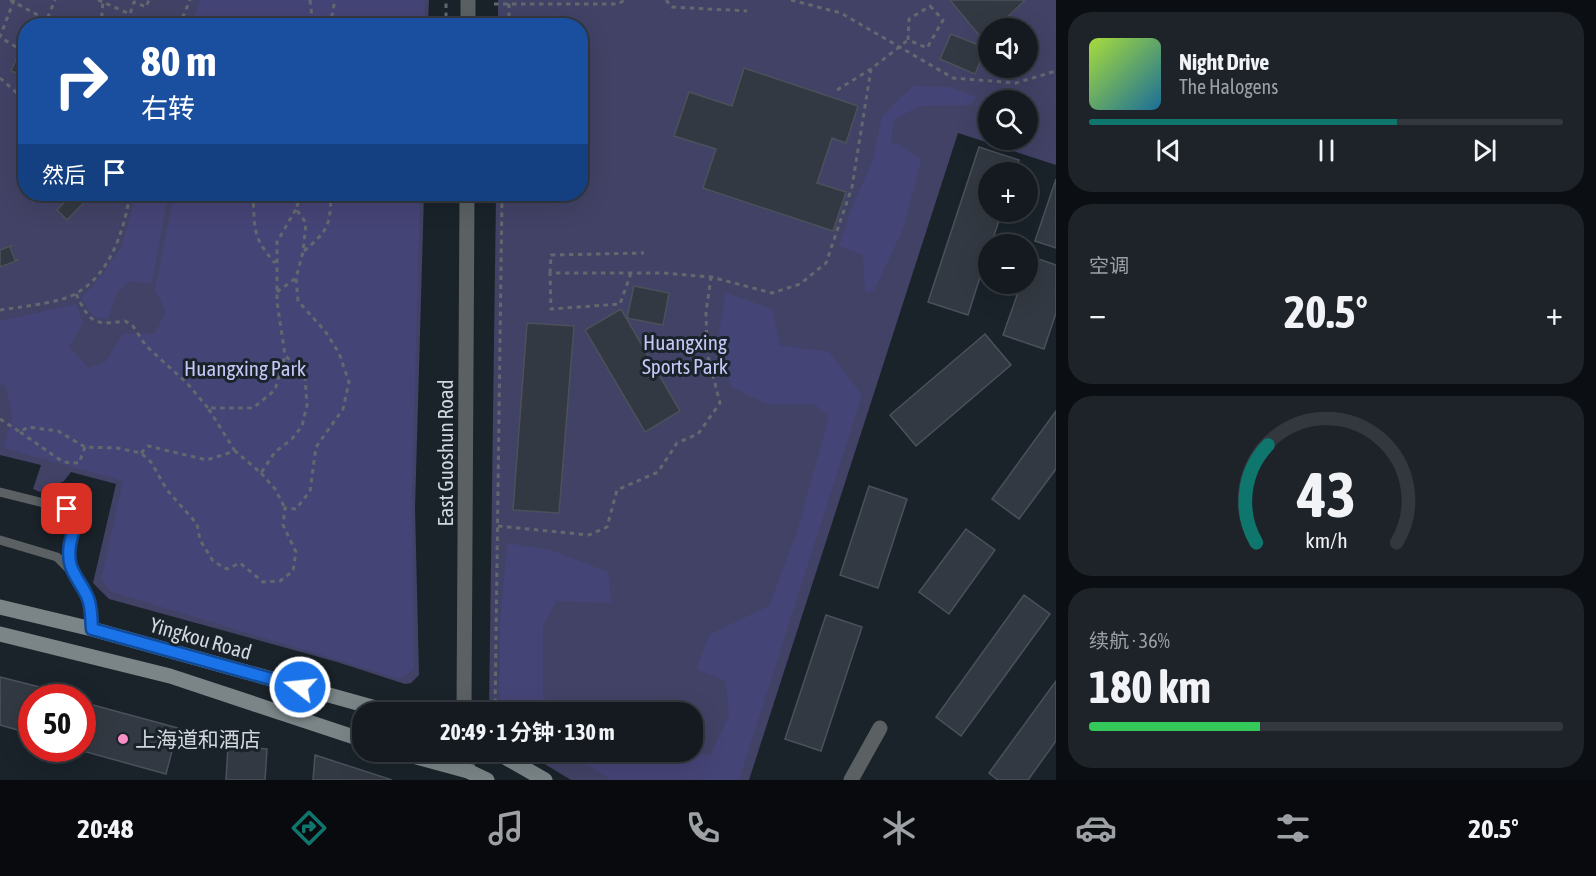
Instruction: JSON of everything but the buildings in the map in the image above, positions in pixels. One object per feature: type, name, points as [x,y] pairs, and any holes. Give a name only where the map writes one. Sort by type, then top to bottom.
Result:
[{"type":"main road","name":"Yingkou Road","points":[[0,607],[92,629],[354,702]]},
{"type":"main road","points":[[0,634],[170,676],[352,736]]},
{"type":"main road","points":[[427,762],[487,780]]},
{"type":"main road","points":[[514,762],[545,780]]},
{"type":"street","points":[[468,0],[468,18]]},
{"type":"street","name":"East Guoshun Road","points":[[464,702],[467,201]]},
{"type":"street","points":[[851,780],[880,728]]},
{"type":"lane","points":[[0,492],[60,507],[72,513],[76,522],[69,560],[72,572]]},
{"type":"lane","points":[[0,540],[57,557],[72,572],[88,598],[92,629]]},
{"type":"path","points":[[47,18],[55,0]]},
{"type":"path","points":[[98,0],[130,15],[134,2],[146,7],[149,0]]},
{"type":"path","points":[[182,18],[190,0]]},
{"type":"path","points":[[310,0],[312,18]]},
{"type":"path","points":[[332,18],[336,0]]},
{"type":"path","points":[[446,0],[446,18]]},
{"type":"path","points":[[494,4],[509,2],[618,4],[625,0]]},
{"type":"path","points":[[666,0],[672,7],[747,11]]},
{"type":"path","points":[[791,0],[841,14],[953,78],[1016,83],[1056,71]]},
{"type":"path","points":[[18,48],[0,37],[13,1],[43,18]]},
{"type":"path","points":[[102,18],[103,1]]},
{"type":"path","points":[[509,2],[509,18]]},
{"type":"path","points":[[930,6],[943,20],[927,48],[908,40],[909,19],[930,6]]},
{"type":"path","points":[[837,90],[871,69],[908,40]]},
{"type":"path","points":[[550,273],[631,273],[711,277],[772,293],[800,284],[826,263],[852,187],[871,69]]},
{"type":"path","points":[[0,78],[18,94]]},
{"type":"path","points":[[0,310],[76,294],[97,276],[117,245],[128,201]]},
{"type":"path","points":[[253,201],[254,228],[262,248],[276,264]]},
{"type":"path","points":[[208,408],[253,408],[275,390],[285,355],[277,292],[278,242],[299,201]]},
{"type":"path","points":[[303,252],[321,236],[330,219],[331,201]]},
{"type":"path","points":[[495,702],[502,201]]},
{"type":"path","points":[[285,508],[296,508],[309,491],[316,447],[344,408],[350,381],[339,353],[325,331],[298,301],[296,278],[303,252],[306,224],[296,209]]},
{"type":"path","points":[[631,273],[620,304],[551,309],[551,255],[644,253]]},
{"type":"path","points":[[498,526],[588,535],[607,527],[617,490],[658,472],[676,443],[698,434],[720,404],[707,353],[706,312],[711,277]]},
{"type":"path","points":[[277,292],[296,278]]},
{"type":"path","points":[[20,432],[28,427],[58,431],[85,447],[117,448],[141,453],[151,462],[166,490],[197,524],[200,540],[213,561],[227,569],[240,563],[263,582],[280,581],[293,571],[296,552],[283,525],[285,508],[275,489],[261,473],[235,451],[208,408],[187,383],[146,346],[134,326],[125,321],[102,325],[88,317],[76,294]]},
{"type":"path","points":[[261,473],[274,452],[292,439],[302,426],[307,405],[305,377],[285,355]]},
{"type":"path","points":[[0,419],[63,462],[79,463],[85,447]]},
{"type":"path","points":[[141,453],[148,446],[207,460],[235,451]]},
{"type":"green space","name":"Huangxing Park","points":[[0,0],[429,0],[428,18],[18,18],[18,201],[424,201],[415,508],[419,675],[411,683],[405,684],[337,662],[109,599],[93,583],[116,484],[71,472],[64,481],[40,492],[33,489],[41,465],[0,455]]},
{"type":"green space","points":[[200,0],[425,0],[424,18],[194,18]]},
{"type":"green space","name":"Huangxing Sports Park","points":[[498,0],[1056,0],[1056,165],[1010,150],[1038,150],[1038,90],[978,90],[978,140],[958,133],[749,780],[571,780],[541,762],[703,762],[703,702],[489,702],[496,201],[588,201],[588,18],[498,18]]},
{"type":"green space","points":[[913,86],[950,87],[977,97],[970,105],[919,106],[894,120],[891,143],[899,144],[921,160],[903,229],[874,291],[865,292],[863,255],[839,246],[853,205],[872,162],[882,116]]},
{"type":"green space","points":[[134,201],[167,201],[152,284],[130,281],[117,292],[108,319],[93,317],[81,298],[100,278],[122,246]]},
{"type":"green space","name":"Huangxing Park","points":[[173,201],[420,201],[412,494],[414,669],[400,679],[112,592],[101,579],[123,481],[4,448],[12,417],[6,386],[0,384],[0,321],[76,304],[83,323],[69,347],[89,368],[105,362],[123,334],[155,333],[166,312],[155,289]]},
{"type":"green space","points":[[726,293],[773,309],[779,345],[829,352],[862,395],[739,780],[611,780],[583,762],[703,762],[703,754],[710,755],[729,716],[726,681],[696,669],[710,634],[769,606],[797,532],[829,416],[814,404],[766,404],[731,387],[718,337]]},
{"type":"green space","points":[[507,543],[551,550],[608,572],[611,603],[556,601],[543,626],[543,697],[552,702],[499,702],[500,624]]},
{"type":"place","name":"上海道和酒店","points":[[123,739]]},
{"type":"route","points":[[67,509],[75,517],[76,522],[70,544],[69,560],[75,578],[88,598],[92,629],[300,687]]}]
